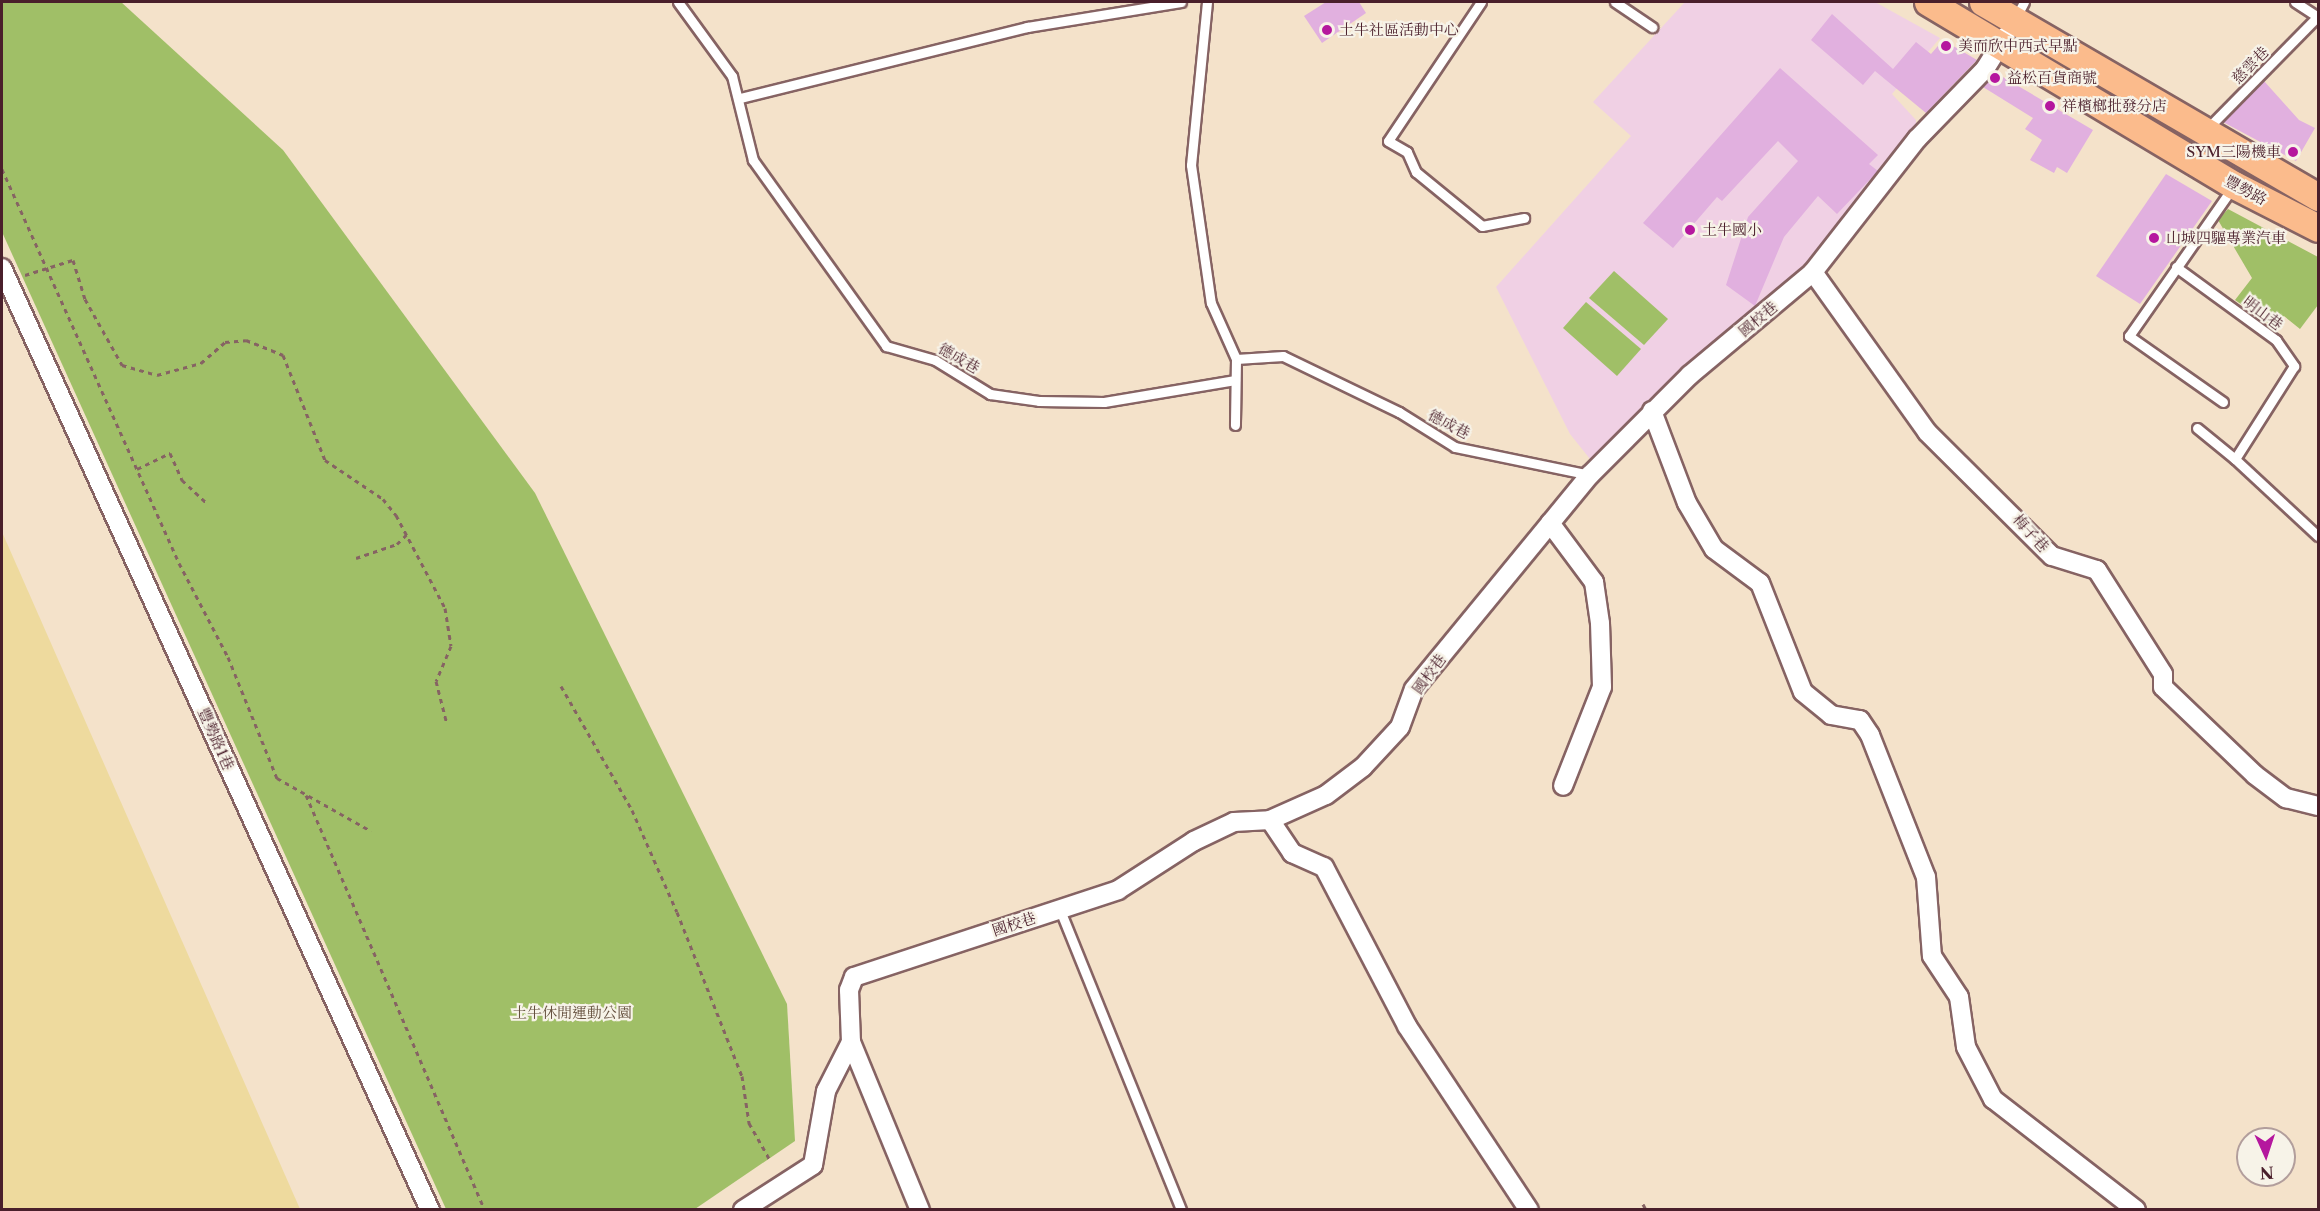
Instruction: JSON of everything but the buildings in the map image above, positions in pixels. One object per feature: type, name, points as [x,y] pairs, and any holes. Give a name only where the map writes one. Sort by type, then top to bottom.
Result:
[{"type":"main road","name":"豐勢路","points":[[1928,2],[2234,185],[2319,228]]},
{"type":"main road","name":"豐勢路","points":[[1983,2],[2019,11],[2202,133],[2319,197]]},
{"type":"street","name":"國校巷","points":[[743,1209],[813,1165],[826,1091],[850,1042],[849,990],[854,977],[866,969],[934,952],[1119,890],[1194,841],[1234,822],[1270,820],[1326,795],[1393,735],[1414,689],[1590,475],[1652,411],[1813,272],[1917,140],[2000,46],[2019,11]]},
{"type":"street","name":"梅子巷","points":[[1813,272],[1927,432],[2052,556],[2097,570],[2163,674],[2163,687],[2255,776],[2286,798],[2319,806]]},
{"type":"street","name":"豐勢路1巷","points":[[4,274],[430,1209]]},
{"type":"street","points":[[1652,411],[1687,503],[1714,549],[1760,583],[1803,692],[1831,715],[1860,720],[1870,735],[1926,877],[1932,957],[1959,997],[1966,1047],[1994,1099],[2136,1209]]},
{"type":"street","points":[[1550,523],[1593,582],[1600,623],[1602,687],[1563,786]]},
{"type":"street","points":[[1270,820],[1292,854],[1324,867],[1407,1026],[1529,1209]]},
{"type":"street","points":[[850,1042],[920,1209]]},
{"type":"lane","name":"德成巷","points":[[678,2],[732,76],[740,98],[742,130],[753,160],[886,346],[935,360],[990,394],[1039,401],[1104,402],[1234,380]]},
{"type":"lane","points":[[740,98],[1026,27],[1181,2]]},
{"type":"lane","points":[[1207,2],[1191,165],[1211,303],[1236,359],[1235,425]]},
{"type":"lane","points":[[1481,2],[1389,141],[1407,152],[1416,172],[1482,226],[1524,218]]},
{"type":"lane","points":[[1615,2],[1652,27]]},
{"type":"lane","name":"慈雲巷","points":[[2202,133],[2318,17],[2295,2]]},
{"type":"lane","points":[[2223,402],[2129,336],[2234,185]]},
{"type":"lane","name":"明山巷","points":[[2176,267],[2276,340],[2294,366],[2235,459]]},
{"type":"lane","name":"德成巷","points":[[1236,359],[1283,356],[1399,412],[1455,447],[1590,475]]},
{"type":"lane","points":[[2197,428],[2235,459],[2319,536]]},
{"type":"lane","points":[[1059,910],[1181,1209]]},
{"type":"path","points":[[2,170],[136,469],[228,657],[277,778],[371,831]]},
{"type":"path","points":[[4,274],[46,268],[73,260],[85,299],[122,365],[157,375],[201,363],[225,342],[246,340],[283,356],[325,460],[383,499],[408,533],[450,623],[451,645],[436,681],[447,724]]},
{"type":"path","points":[[136,469],[171,453],[182,480],[208,504]]},
{"type":"path","points":[[356,558],[397,544],[408,533]]},
{"type":"path","points":[[561,686],[632,810],[677,912],[742,1076],[749,1123],[770,1160]]},
{"type":"path","points":[[306,794],[485,1209]]},
{"type":"path","points":[[1643,1204],[1646,1209]]},
{"type":"shaded area","name":"土牛國小","points":[[1685,2],[1875,2],[1940,38],[1892,94],[1916,120],[1916,128],[1807,268],[1594,464],[1570,434],[1496,287],[1631,136],[1593,102]]},
{"type":"green space","name":"土牛休閒運動公園","points":[[2,2],[121,2],[283,150],[535,493],[787,1004],[795,1141],[695,1209],[446,1209],[2,232]]},
{"type":"green space","points":[[2228,209],[2318,257],[2318,305],[2300,329],[2284,316],[2272,326],[2235,300],[2252,278],[2218,220]]},
{"type":"green space","points":[[1614,271],[1668,319],[1644,345],[1589,298]]},
{"type":"green space","points":[[1586,302],[1641,349],[1617,376],[1563,328]]},
{"type":"sand","points":[[2,532],[300,1209],[2,1209]]},
{"type":"place","name":"土牛社區活動中心","points":[[1327,30]]},
{"type":"place","name":"美而欣中西式早點","points":[[1946,46]]},
{"type":"place","name":"益松百貨商號","points":[[1995,78]]},
{"type":"place","name":"祥檳榔批發分店","points":[[2050,106]]},
{"type":"place","name":"SYM三陽機車","points":[[2293,152]]},
{"type":"place","name":"土牛國小","points":[[1690,230]]},
{"type":"place","name":"山城四驅專業汽車","points":[[2154,238]]}]
